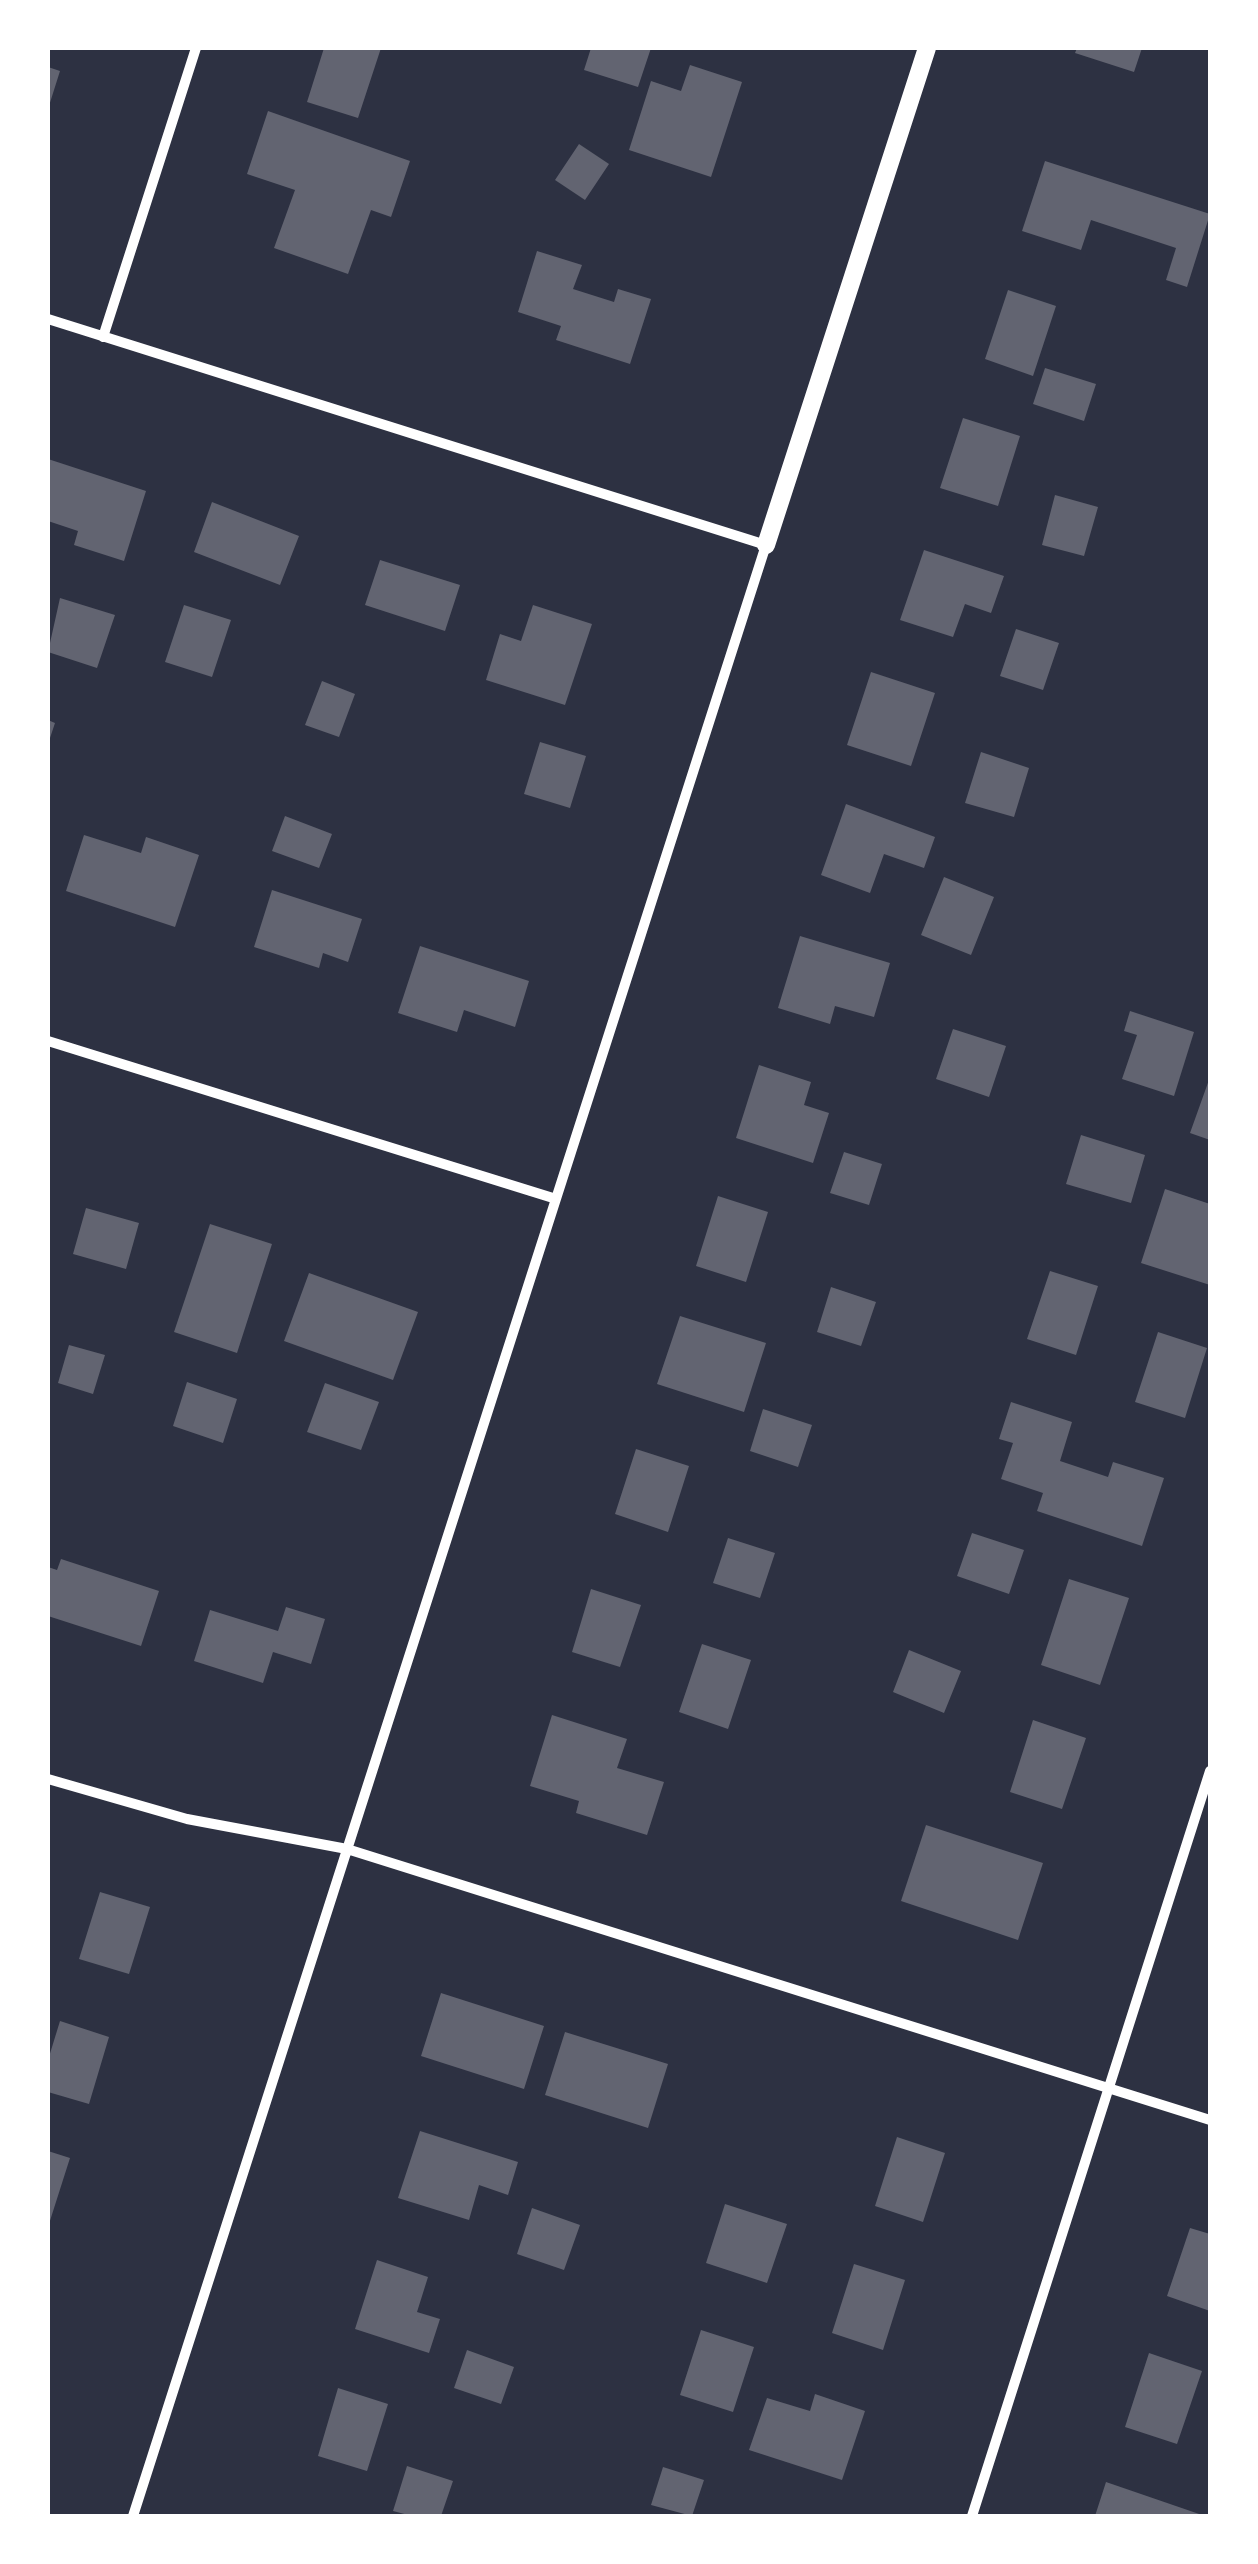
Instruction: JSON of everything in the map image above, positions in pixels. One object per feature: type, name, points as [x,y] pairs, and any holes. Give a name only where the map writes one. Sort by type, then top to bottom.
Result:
[{"type":"street","points":[[103,337],[196,48]]},
{"type":"street","points":[[133,2516],[927,48]]},
{"type":"street","points":[[48,319],[766,546]]},
{"type":"street","points":[[48,1041],[554,1198]]},
{"type":"street","points":[[972,2516],[1210,1771]]},
{"type":"street","points":[[48,1779],[187,1820],[347,1849],[1210,2120]]},
{"type":"building","points":[[324,48],[381,48],[358,118],[307,102]]},
{"type":"building","points":[[591,48],[651,48],[638,87],[584,70]]},
{"type":"building","points":[[1077,48],[1142,48],[1134,72],[1075,53]]},
{"type":"building","points":[[690,65],[742,82],[711,177],[629,150],[651,81],[681,91]]},
{"type":"building","points":[[48,67],[60,71],[48,109]]},
{"type":"building","points":[[268,111],[410,161],[391,217],[371,210],[348,274],[274,248],[295,190],[247,174]]},
{"type":"building","points":[[579,144],[609,164],[585,200],[555,180]]},
{"type":"building","points":[[1045,161],[1210,214],[1187,287],[1166,280],[1176,248],[1091,220],[1081,250],[1022,231]]},
{"type":"building","points":[[537,251],[582,265],[573,289],[614,302],[618,289],[651,299],[630,364],[556,340],[561,326],[518,312]]},
{"type":"building","points":[[1008,290],[1056,306],[1033,376],[985,359]]},
{"type":"building","points":[[1045,368],[1096,384],[1084,421],[1033,404]]},
{"type":"building","points":[[963,418],[1020,436],[998,506],[940,488]]},
{"type":"building","points":[[48,459],[146,491],[124,561],[74,545],[78,531],[48,521]]},
{"type":"building","points":[[1055,495],[1098,507],[1084,556],[1042,545]]},
{"type":"building","points":[[212,502],[299,536],[280,585],[194,552]]},
{"type":"building","points":[[924,550],[1004,576],[991,613],[965,604],[953,637],[900,620]]},
{"type":"building","points":[[380,560],[460,585],[445,631],[365,605]]},
{"type":"building","points":[[60,598],[115,615],[97,668],[48,652]]},
{"type":"building","points":[[184,605],[231,620],[212,677],[165,662]]},
{"type":"building","points":[[533,605],[592,624],[565,705],[486,680],[500,634],[521,641]]},
{"type":"building","points":[[1016,629],[1059,643],[1043,690],[1000,676]]},
{"type":"building","points":[[871,672],[935,693],[911,766],[847,745]]},
{"type":"building","points":[[322,681],[355,694],[339,737],[305,725]]},
{"type":"building","points":[[48,720],[55,723],[48,744]]},
{"type":"building","points":[[540,742],[586,756],[570,808],[524,794]]},
{"type":"building","points":[[981,752],[1029,768],[1014,817],[965,803]]},
{"type":"building","points":[[846,804],[935,837],[924,868],[884,854],[870,893],[821,875]]},
{"type":"building","points":[[285,816],[332,834],[319,868],[272,851]]},
{"type":"building","points":[[84,835],[141,853],[146,837],[199,855],[175,927],[66,891]]},
{"type":"building","points":[[944,877],[994,897],[971,955],[921,935]]},
{"type":"building","points":[[272,890],[362,919],[348,962],[323,953],[319,968],[254,947]]},
{"type":"building","points":[[800,936],[890,963],[874,1017],[835,1006],[830,1024],[778,1008]]},
{"type":"building","points":[[420,946],[529,981],[515,1027],[464,1010],[457,1032],[398,1013]]},
{"type":"building","points":[[1130,1011],[1194,1032],[1174,1096],[1122,1079],[1137,1035],[1124,1031]]},
{"type":"building","points":[[953,1029],[1006,1046],[989,1097],[936,1079]]},
{"type":"building","points":[[759,1065],[811,1082],[804,1105],[829,1113],[813,1163],[736,1138]]},
{"type":"building","points":[[1210,1077],[1210,1140],[1190,1133]]},
{"type":"building","points":[[1081,1135],[1145,1155],[1131,1203],[1066,1184]]},
{"type":"building","points":[[844,1152],[882,1164],[869,1205],[830,1193]]},
{"type":"building","points":[[1165,1189],[1210,1204],[1210,1285],[1141,1263]]},
{"type":"building","points":[[718,1196],[768,1212],[746,1282],[696,1266]]},
{"type":"building","points":[[86,1208],[139,1223],[126,1269],[73,1254]]},
{"type":"building","points":[[210,1224],[272,1244],[237,1353],[174,1332]]},
{"type":"building","points":[[1050,1271],[1098,1286],[1076,1355],[1027,1339]]},
{"type":"building","points":[[309,1273],[418,1312],[393,1380],[284,1341]]},
{"type":"building","points":[[831,1287],[876,1302],[861,1346],[817,1332]]},
{"type":"building","points":[[680,1316],[766,1343],[744,1412],[657,1384]]},
{"type":"building","points":[[1158,1332],[1207,1348],[1185,1418],[1135,1402]]},
{"type":"building","points":[[69,1345],[105,1355],[93,1394],[58,1383]]},
{"type":"building","points":[[187,1382],[237,1399],[223,1443],[173,1426]]},
{"type":"building","points":[[325,1383],[379,1402],[361,1450],[307,1432]]},
{"type":"building","points":[[1011,1402],[1072,1422],[1060,1461],[1108,1477],[1113,1462],[1164,1478],[1142,1546],[1037,1511],[1043,1493],[1001,1479],[1013,1443],[999,1439]]},
{"type":"building","points":[[763,1409],[812,1425],[798,1467],[750,1451]]},
{"type":"building","points":[[636,1449],[689,1466],[668,1532],[615,1514]]},
{"type":"building","points":[[972,1533],[1024,1550],[1009,1594],[957,1576]]},
{"type":"building","points":[[728,1538],[775,1553],[760,1598],[713,1583]]},
{"type":"building","points":[[61,1559],[159,1591],[141,1646],[48,1616],[48,1567],[57,1570]]},
{"type":"building","points":[[1069,1579],[1129,1598],[1100,1685],[1041,1665]]},
{"type":"building","points":[[591,1589],[641,1605],[620,1667],[572,1652]]},
{"type":"building","points":[[286,1607],[325,1619],[311,1664],[273,1652],[263,1683],[194,1661],[210,1610],[278,1631]]},
{"type":"building","points":[[702,1644],[751,1660],[728,1729],[679,1712]]},
{"type":"building","points":[[909,1650],[961,1671],[944,1713],[893,1692]]},
{"type":"building","points":[[552,1715],[627,1739],[617,1768],[664,1782],[647,1835],[576,1813],[579,1801],[530,1786]]},
{"type":"building","points":[[1033,1720],[1086,1738],[1062,1809],[1010,1792]]},
{"type":"building","points":[[926,1825],[1043,1863],[1018,1940],[901,1901]]},
{"type":"building","points":[[100,1892],[150,1907],[129,1974],[79,1959]]},
{"type":"building","points":[[441,1993],[544,2026],[524,2089],[421,2056]]},
{"type":"building","points":[[60,2021],[109,2037],[89,2104],[48,2092],[48,2060]]},
{"type":"building","points":[[565,2032],[668,2064],[648,2128],[545,2095]]},
{"type":"building","points":[[420,2131],[518,2162],[508,2195],[479,2185],[469,2220],[398,2198]]},
{"type":"building","points":[[897,2137],[945,2153],[923,2222],[875,2206]]},
{"type":"building","points":[[48,2151],[70,2158],[48,2227]]},
{"type":"building","points":[[725,2204],[787,2224],[767,2283],[706,2263]]},
{"type":"building","points":[[532,2208],[580,2225],[564,2270],[517,2254]]},
{"type":"building","points":[[1190,2228],[1210,2234],[1210,2311],[1167,2296]]},
{"type":"building","points":[[377,2260],[428,2277],[417,2312],[440,2319],[429,2353],[355,2329]]},
{"type":"building","points":[[854,2264],[905,2280],[883,2350],[832,2333]]},
{"type":"building","points":[[701,2330],[754,2347],[733,2412],[680,2395]]},
{"type":"building","points":[[467,2350],[514,2367],[501,2404],[454,2388]]},
{"type":"building","points":[[1149,2353],[1202,2371],[1177,2444],[1125,2427]]},
{"type":"building","points":[[338,2388],[388,2404],[367,2471],[318,2456]]},
{"type":"building","points":[[815,2394],[865,2411],[842,2480],[749,2450],[767,2398],[810,2411]]},
{"type":"building","points":[[407,2466],[453,2481],[441,2516],[412,2516],[393,2511]]},
{"type":"building","points":[[663,2467],[704,2480],[692,2516],[651,2505]]},
{"type":"building","points":[[1106,2482],[1205,2516],[1095,2516]]}]
